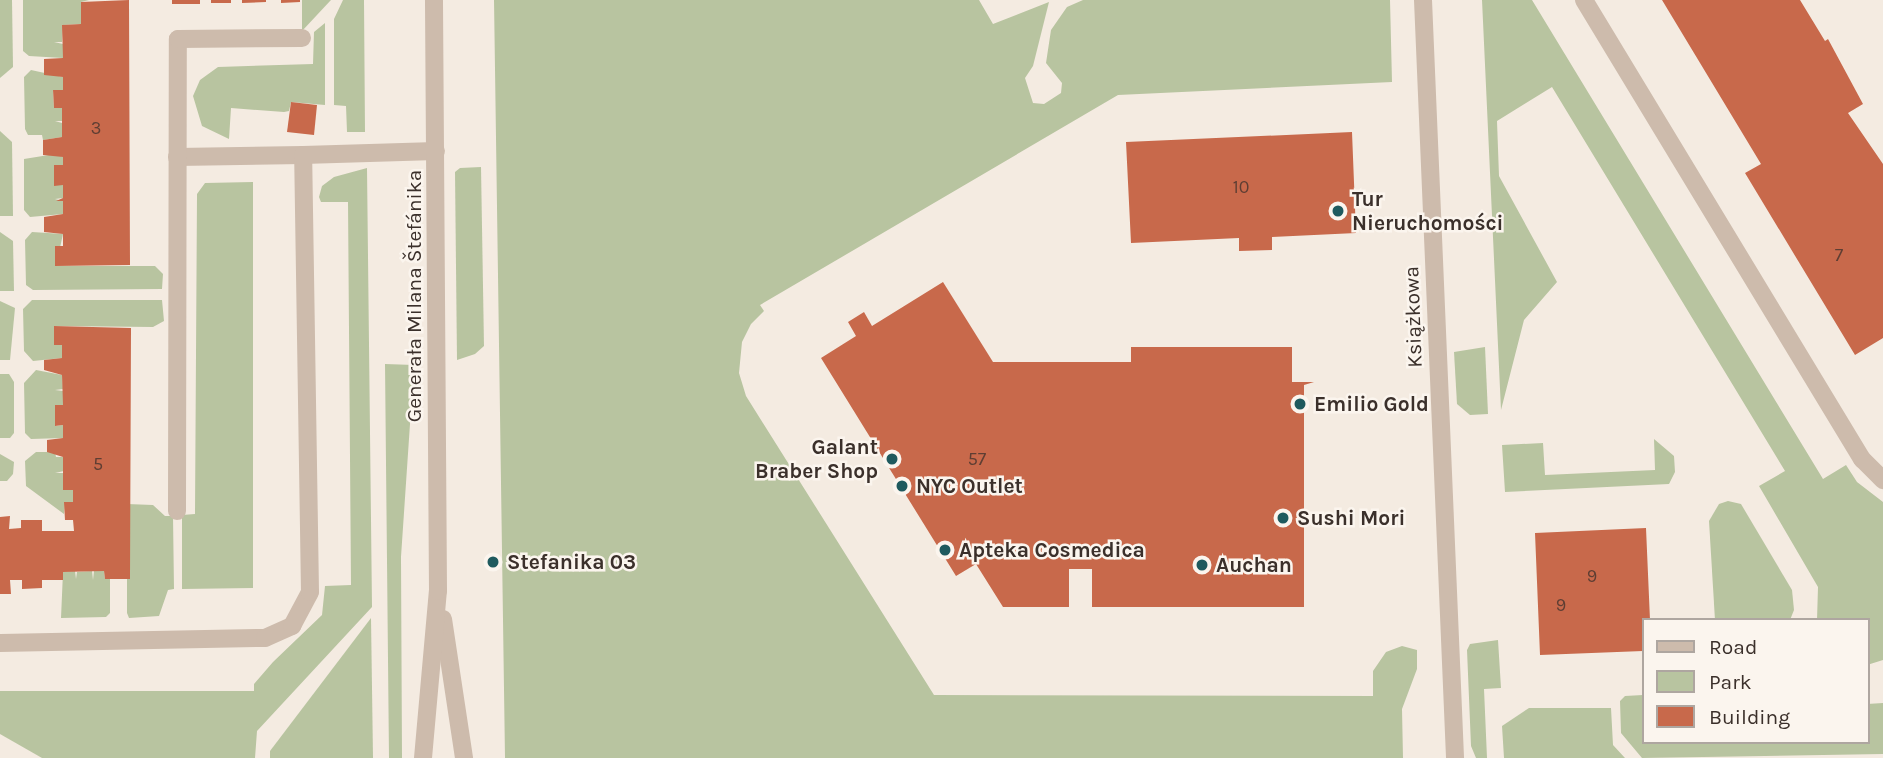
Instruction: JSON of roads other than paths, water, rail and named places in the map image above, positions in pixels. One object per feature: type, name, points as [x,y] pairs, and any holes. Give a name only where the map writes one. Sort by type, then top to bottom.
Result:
[{"type":"street","name":"Generała Milana Štefánika","points":[[423,758],[438,591],[434,0]]},
{"type":"street","name":"Książkowa","points":[[1423,0],[1455,758]]},
{"type":"street","points":[[1584,0],[1862,459],[1883,480]]},
{"type":"street","points":[[177,511],[178,39],[302,38]]},
{"type":"street","points":[[177,157],[436,151]]},
{"type":"street","points":[[0,643],[265,638],[292,626],[310,592],[303,155]]},
{"type":"street","name":"Generała Milana Štefánika","points":[[438,591],[464,758]]},
{"type":"place","name":"Tur Nieruchomości","points":[[1338,211]]},
{"type":"place","name":"Emilio Gold","points":[[1300,404]]},
{"type":"place","name":"Galant Braber Shop","points":[[892,459]]},
{"type":"place","name":"NYC Outlet","points":[[902,486]]},
{"type":"place","name":"Sushi Mori","points":[[1283,518]]},
{"type":"place","name":"Apteka Cosmedica","points":[[945,550]]},
{"type":"place","name":"Stefanika 03","points":[[493,562]]},
{"type":"place","name":"Auchan","points":[[1202,565]]}]
